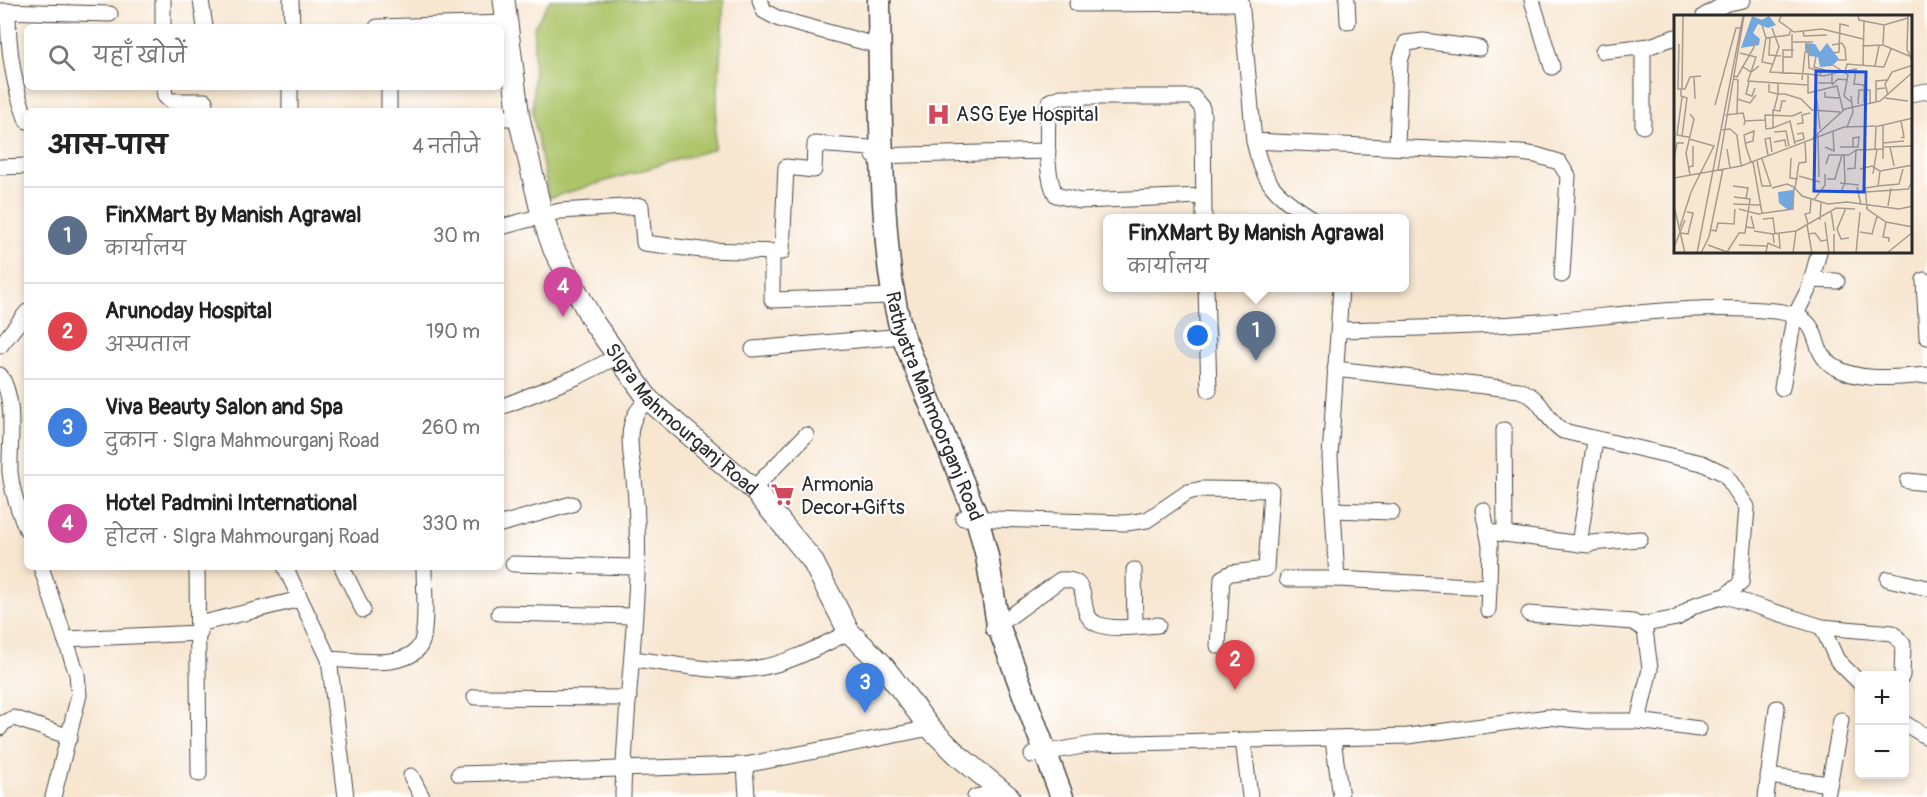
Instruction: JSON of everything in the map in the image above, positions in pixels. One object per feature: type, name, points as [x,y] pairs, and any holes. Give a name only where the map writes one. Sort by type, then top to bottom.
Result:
[{"type":"main road","name":"Rathyatra Mahmoorganj Road","points":[[867,0],[874,153]]},
{"type":"main road","name":"Rathyatra Mahmoorganj Road","points":[[879,0],[874,153],[875,267],[970,518],[974,554],[994,628],[1039,754],[1049,797]]},
{"type":"main road","name":"Rathyatra Mahmoorganj Road","points":[[887,296],[892,338],[970,518]]},
{"type":"main road","name":"Rathyatra Mahmoorganj Road","points":[[1039,754],[1062,797]]},
{"type":"street","points":[[162,0],[163,24]]},
{"type":"street","points":[[201,0],[204,24]]},
{"type":"street","points":[[291,0],[292,24]]},
{"type":"street","name":"SIgra Mahmourganj Road","points":[[504,0],[510,118],[554,250],[574,290],[649,400],[753,489],[812,560],[849,632],[880,663],[930,728],[960,757],[1006,794]]},
{"type":"street","points":[[760,0],[764,12],[778,20],[868,43]]},
{"type":"street","points":[[1347,0],[1348,22]]},
{"type":"street","points":[[1532,0],[1552,67]]},
{"type":"street","points":[[1713,14],[1743,0]]},
{"type":"street","points":[[1077,4],[1241,2],[1254,141],[1266,181],[1286,201],[1304,214]]},
{"type":"street","points":[[24,112],[15,86],[4,11],[110,14]]},
{"type":"street","points":[[476,24],[506,23]]},
{"type":"street","points":[[1603,51],[1644,47],[1674,37]]},
{"type":"street","points":[[1397,147],[1400,61],[1406,43],[1423,40],[1479,48]]},
{"type":"street","points":[[1643,126],[1644,47]]},
{"type":"street","points":[[164,90],[165,96],[170,101],[205,100]]},
{"type":"street","points":[[290,90],[290,108]]},
{"type":"street","points":[[389,90],[389,108]]},
{"type":"street","points":[[1912,94],[1927,91]]},
{"type":"street","points":[[1203,196],[1080,201],[1062,199],[1052,189],[1048,151],[1048,106],[1054,98],[1193,97],[1202,108],[1203,115],[1204,214]]},
{"type":"street","points":[[1254,141],[1536,154],[1559,162],[1568,176],[1569,186],[1562,275]]},
{"type":"street","points":[[504,226],[542,215],[584,208],[641,206],[644,243],[702,250],[782,252],[786,167],[814,170],[815,144],[874,153],[1048,151]]},
{"type":"street","points":[[0,167],[24,166]]},
{"type":"street","points":[[772,253],[772,300],[887,296]]},
{"type":"street","points":[[1782,388],[1796,314],[1812,280],[1818,254]]},
{"type":"street","points":[[1812,280],[1837,281]]},
{"type":"street","points":[[1924,280],[1927,337]]},
{"type":"street","points":[[1206,292],[1209,390]]},
{"type":"street","points":[[1337,579],[1330,457],[1341,292]]},
{"type":"street","points":[[1339,330],[1536,322],[1682,309],[1796,314],[1808,323],[1826,359],[1843,370],[1878,377],[1927,375]]},
{"type":"street","points":[[3,338],[24,315]]},
{"type":"street","points":[[753,349],[892,338]]},
{"type":"street","points":[[504,406],[579,376],[618,356]]},
{"type":"street","points":[[1335,369],[1519,390],[1539,400],[1555,426],[1563,432],[1595,441],[1702,463],[1725,474],[1747,507],[1741,583],[1725,596],[1695,605],[1677,618],[1640,625],[1623,621],[1529,614]]},
{"type":"street","points":[[0,375],[8,398],[14,492],[24,521]]},
{"type":"street","points":[[623,797],[623,767],[633,659],[634,616],[636,498],[631,458],[631,422],[637,408],[649,400]]},
{"type":"street","points":[[1504,430],[1505,534]]},
{"type":"street","points":[[753,489],[806,435]]},
{"type":"street","points":[[1579,544],[1595,441]]},
{"type":"street","points":[[1908,481],[1927,483]]},
{"type":"street","points":[[970,518],[1126,523],[1147,519],[1188,492],[1202,489],[1271,490],[1266,569],[1231,573],[1222,578],[1218,646]]},
{"type":"street","points":[[504,523],[572,504]]},
{"type":"street","points":[[1333,510],[1392,512]]},
{"type":"street","points":[[1483,510],[1489,532],[1488,610]]},
{"type":"street","points":[[1489,532],[1616,548]]},
{"type":"street","points":[[1579,544],[1640,539]]},
{"type":"street","points":[[513,564],[635,567]]},
{"type":"street","points":[[41,570],[77,674],[80,695],[53,797]]},
{"type":"street","points":[[197,570],[200,774]]},
{"type":"street","points":[[286,570],[329,659],[346,797]]},
{"type":"street","points":[[343,570],[363,610]]},
{"type":"street","points":[[329,659],[401,660],[413,655],[420,648],[423,637],[424,570]]},
{"type":"street","points":[[1134,570],[1135,626]]},
{"type":"street","points":[[994,628],[1060,580],[1071,579],[1079,584],[1084,592],[1087,615],[1096,623],[1158,625]]},
{"type":"street","points":[[1287,579],[1337,579],[1489,587]]},
{"type":"street","points":[[1888,579],[1927,588]]},
{"type":"street","points":[[1725,596],[1822,627],[1893,633],[1903,644],[1902,671]]},
{"type":"street","points":[[65,639],[199,628],[300,599]]},
{"type":"street","points":[[499,614],[634,616]]},
{"type":"street","points":[[1638,721],[1650,669],[1648,638],[1640,625]]},
{"type":"street","points":[[1822,627],[1837,660],[1855,678]]},
{"type":"street","points":[[633,659],[729,669],[756,669],[794,658],[849,632]]},
{"type":"street","points":[[475,697],[629,698]]},
{"type":"street","points":[[1766,797],[1777,708]]},
{"type":"street","points":[[1039,754],[1094,744],[1333,740],[1408,736],[1548,717],[1590,721],[1638,721],[1699,729]]},
{"type":"street","points":[[0,728],[3,723],[14,718],[70,737]]},
{"type":"street","points":[[1768,776],[1828,790],[1840,720]]},
{"type":"street","points":[[1908,725],[1927,737]]},
{"type":"street","points":[[459,774],[623,767],[745,765],[930,728]]},
{"type":"street","points":[[1243,740],[1250,797]]},
{"type":"street","points":[[1333,740],[1341,797]]},
{"type":"street","points":[[745,765],[747,797]]},
{"type":"street","points":[[411,776],[422,797]]},
{"type":"street","points":[[975,797],[1006,794]]},
{"type":"green space","points":[[550,0],[724,0],[714,149],[549,198],[533,115],[534,27]]},
{"type":"place","name":"ASG Eye Hospital","points":[[938,114]]},
{"type":"place","name":"Hotel Padmini International","points":[[563,317]]},
{"type":"place","name":"FinXMart By Manish Agrawal","points":[[1256,361]]},
{"type":"place","name":"Armonia Decor+Gifts","points":[[783,495]]},
{"type":"place","name":"Arunoday Hospital","points":[[1235,690]]},
{"type":"place","name":"Viva Beauty Salon and Spa","points":[[865,713]]}]
